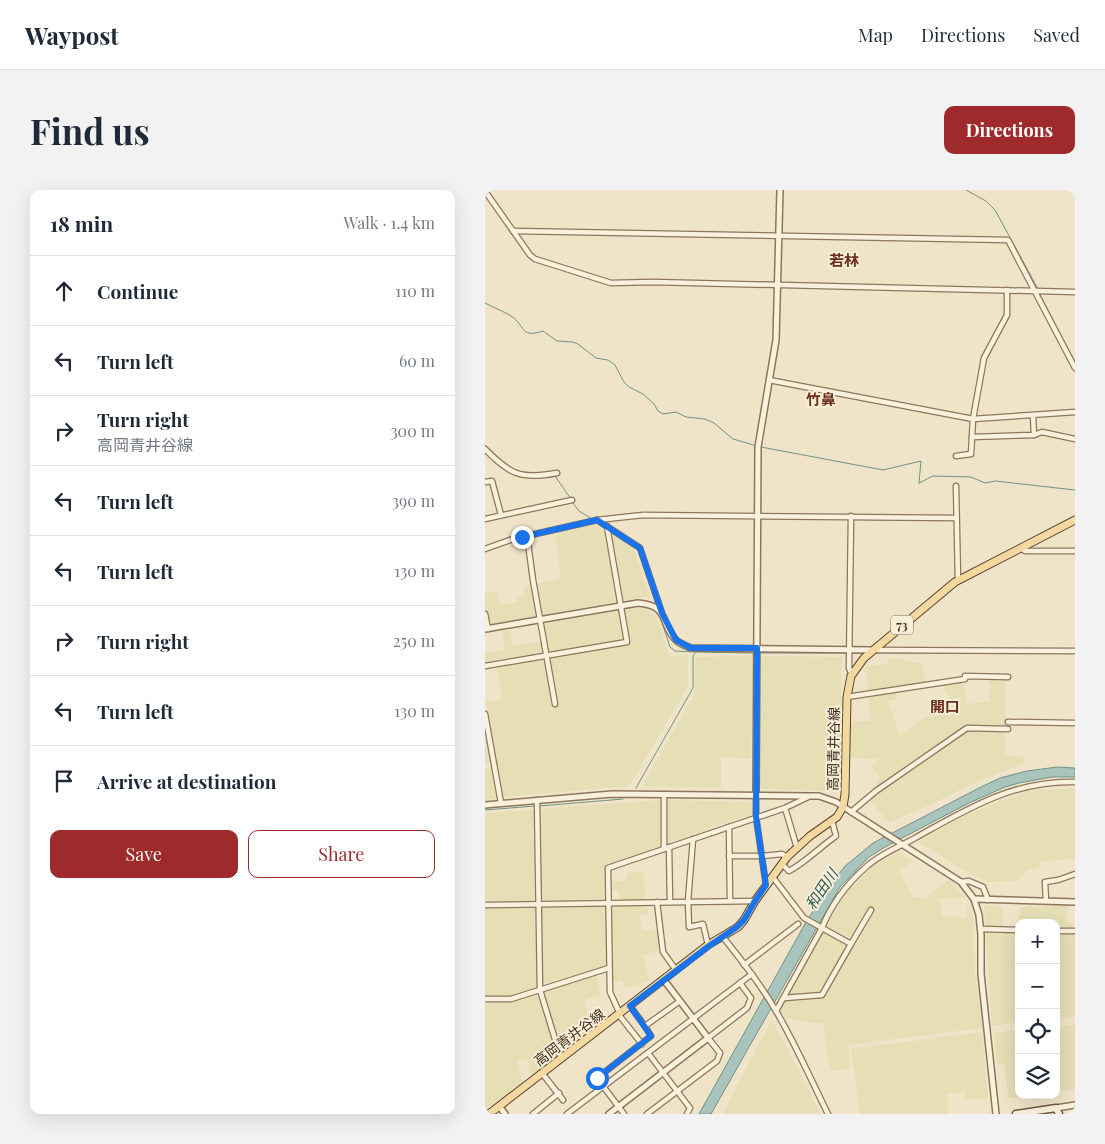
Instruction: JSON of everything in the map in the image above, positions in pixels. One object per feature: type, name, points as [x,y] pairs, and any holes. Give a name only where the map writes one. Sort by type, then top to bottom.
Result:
[{"type":"main road","name":"高岡青井谷線","points":[[489,1114],[676,970],[737,927],[744,920],[755,901],[787,857],[837,817],[843,807],[846,773],[847,697],[852,675],[860,662],[872,650],[958,580],[1075,520]]},
{"type":"main road","points":[[1015,1114],[1057,1111]]},
{"type":"street","points":[[766,885],[756,817],[759,447],[776,340],[779,190]]},
{"type":"street","points":[[485,191],[530,255],[535,259],[611,283],[653,282],[1075,292]]},
{"type":"street","points":[[513,230],[1008,240],[1075,368]]},
{"type":"street","points":[[956,456],[971,454],[973,419],[984,358],[1007,316],[1007,290]]},
{"type":"street","points":[[769,380],[973,419],[1075,412]]},
{"type":"street","points":[[1033,416],[1034,435]]},
{"type":"street","points":[[972,437],[1034,435],[1042,432],[1075,439]]},
{"type":"street","points":[[485,449],[502,467],[512,472],[535,475],[557,473]]},
{"type":"street","points":[[485,482],[492,481],[501,515]]},
{"type":"street","points":[[956,486],[958,580]]},
{"type":"street","points":[[485,519],[572,500]]},
{"type":"street","points":[[485,548],[597,520],[643,516],[956,518]]},
{"type":"street","points":[[851,516],[849,668],[852,675]]},
{"type":"street","points":[[597,520],[640,548],[671,634],[676,640],[691,648],[1075,651]]},
{"type":"street","points":[[485,666],[627,642],[607,526]]},
{"type":"street","points":[[527,536],[528,552],[555,704]]},
{"type":"street","points":[[1021,548],[1025,551],[1075,551]]},
{"type":"street","points":[[485,614],[486,629],[620,605],[647,604],[655,607],[662,613]]},
{"type":"street","points":[[847,697],[965,679],[965,676],[1008,678]]},
{"type":"street","points":[[485,714],[501,804]]},
{"type":"street","points":[[1008,722],[1075,723]]},
{"type":"street","points":[[851,812],[877,791],[967,728],[1007,729]]},
{"type":"street","points":[[776,1011],[834,904],[857,876],[877,859],[957,815],[1009,791],[1049,782],[1075,782]]},
{"type":"street","points":[[485,805],[612,794],[664,794],[810,796],[828,799],[843,807],[961,882],[974,899],[981,929],[981,974],[996,1114]]},
{"type":"street","points":[[664,794],[670,902]]},
{"type":"street","points":[[642,1044],[619,1014],[610,993],[608,868],[785,808],[810,796]]},
{"type":"street","points":[[537,800],[540,990],[561,1059]]},
{"type":"street","points":[[785,808],[797,848]]},
{"type":"street","points":[[782,864],[789,872],[836,836],[832,821]]},
{"type":"street","points":[[729,827],[730,901]]},
{"type":"street","points":[[693,839],[688,902],[689,927],[703,924],[709,946]]},
{"type":"street","points":[[729,856],[782,854],[787,857]]},
{"type":"street","points":[[1046,901],[1045,882],[1075,874]]},
{"type":"street","points":[[773,876],[804,918],[851,944]]},
{"type":"street","points":[[961,882],[969,881],[983,887],[988,900]]},
{"type":"street","points":[[974,899],[1075,902]]},
{"type":"street","points":[[485,905],[755,901]]},
{"type":"street","points":[[657,902],[663,952],[676,970]]},
{"type":"street","points":[[784,998],[822,995],[871,910]]},
{"type":"street","points":[[744,965],[798,924]]},
{"type":"street","points":[[982,928],[1015,930]]},
{"type":"street","points":[[1060,931],[1075,931]]},
{"type":"street","points":[[723,936],[752,974],[776,1011],[828,1114]]},
{"type":"street","points":[[485,999],[511,999],[609,968]]},
{"type":"street","points":[[567,1114],[752,974]]},
{"type":"street","points":[[647,1114],[717,1061],[720,1053],[664,980]]},
{"type":"street","points":[[609,1114],[747,1008],[751,998],[740,983]]},
{"type":"street","points":[[645,1026],[680,1001]]},
{"type":"street","points":[[624,1114],[597,1078],[651,1036],[630,1006]]},
{"type":"street","points":[[648,1053],[690,1108],[687,1114]]},
{"type":"street","points":[[542,1073],[563,1100]]},
{"type":"street","points":[[534,1113],[559,1094]]},
{"type":"street","points":[[1057,1111],[1075,1105]]},
{"type":"street","points":[[499,1106],[505,1114]]},
{"type":"shaded area","points":[[593,524],[633,547],[650,596],[485,625],[485,593],[497,592],[500,605],[518,602],[517,596],[521,597],[521,594],[525,594],[524,586],[554,580],[561,576],[555,535]]},
{"type":"shaded area","points":[[630,608],[644,608],[657,617],[669,656],[688,655],[688,687],[629,786],[503,797],[486,702],[503,700],[496,662],[485,663],[485,653],[505,650],[502,631],[510,630],[512,646],[547,641],[544,624]]},
{"type":"shaded area","points":[[753,656],[751,759],[721,757],[721,788],[642,786],[694,695],[695,657]]},
{"type":"shaded area","points":[[760,656],[842,657],[842,787],[825,791],[762,789],[760,787]]},
{"type":"shaded area","points":[[890,658],[900,658],[908,662],[922,663],[925,683],[896,687],[897,699],[888,701],[900,736],[920,720],[953,706],[943,685],[963,683],[967,704],[990,701],[990,680],[1005,681],[1005,755],[1023,757],[1024,763],[970,785],[888,823],[870,798],[879,792],[876,786],[880,777],[872,767],[878,759],[849,758],[849,721],[871,721],[866,666],[886,664]]},
{"type":"shaded area","points":[[485,727],[491,763],[485,764]]},
{"type":"shaded area","points":[[492,766],[498,799],[485,800],[485,768]]},
{"type":"shaded area","points":[[1075,788],[1075,858],[1039,862],[1039,868],[1028,870],[1017,881],[987,882],[965,871],[918,842],[961,817],[1029,791]]},
{"type":"shaded area","points":[[661,800],[661,846],[605,865],[605,899],[545,900],[541,898],[539,809]]},
{"type":"shaded area","points":[[667,800],[753,802],[754,813],[667,843]]},
{"type":"shaded area","points":[[534,810],[535,901],[485,901],[485,813]]},
{"type":"shaded area","points":[[899,852],[913,861],[899,870],[913,897],[925,898],[948,880],[966,898],[940,898],[942,916],[967,918],[967,906],[971,907],[975,975],[982,1028],[848,1045],[850,1069],[830,1071],[823,1023],[785,1018],[780,1009],[844,895],[875,865]]},
{"type":"shaded area","points":[[643,872],[648,914],[640,915],[642,930],[658,930],[661,950],[643,955],[649,981],[625,988],[622,980],[611,983],[610,905],[619,905],[619,890],[611,890],[610,881],[627,881],[627,873]]},
{"type":"shaded area","points":[[986,905],[1002,907],[1004,931],[1015,931],[1015,1023],[992,1026],[984,907]]},
{"type":"shaded area","points":[[1068,905],[1066,921],[1073,923],[1073,934],[1075,934],[1075,1016],[1060,1018],[1060,919],[1019,919],[1020,907]]},
{"type":"shaded area","points":[[606,906],[606,966],[542,984],[541,908]]},
{"type":"shaded area","points":[[535,908],[537,987],[510,996],[485,995],[485,909]]},
{"type":"shaded area","points":[[596,975],[601,995],[584,1000],[592,1029],[564,1051],[561,1050],[543,992]]},
{"type":"shaded area","points":[[539,993],[557,1056],[531,1076],[527,1058],[517,1061],[523,1083],[485,1111],[485,1001],[512,1002]]},
{"type":"shaded area","points":[[772,1019],[821,1114],[723,1114]]},
{"type":"shaded area","points":[[1075,1025],[1075,1089],[1060,1091],[1060,1054],[1060,1027]]},
{"type":"shaded area","points":[[1015,1030],[1015,1097],[1009,1098],[1004,1063],[997,1065],[994,1033]]},
{"type":"shaded area","points":[[982,1032],[988,1098],[966,1099],[965,1092],[947,1094],[949,1114],[860,1114],[851,1049]]},
{"type":"water","points":[[1057,767],[1075,768],[1075,777],[1052,777],[1005,787],[969,803],[869,857],[840,887],[711,1114],[699,1114],[806,922],[845,866],[873,843],[1000,778],[1027,771]]},
{"type":"waterway","points":[[966,190],[986,201],[995,210],[1038,289]]},
{"type":"waterway","points":[[1039,293],[1072,358]]},
{"type":"waterway","points":[[485,303],[514,318],[527,333],[543,331],[557,341],[573,342],[596,358],[608,360],[615,365],[624,382],[629,387],[643,394],[663,414],[676,412],[686,417],[705,419],[714,423],[733,439],[757,446]]},
{"type":"waterway","points":[[485,445],[493,454]]},
{"type":"waterway","points":[[761,447],[883,470],[921,461],[919,483]]},
{"type":"waterway","points":[[521,472],[547,473]]},
{"type":"waterway","points":[[555,476],[571,499]]},
{"type":"waterway","points":[[919,483],[933,476],[971,477],[985,483],[995,481],[1075,490]]},
{"type":"waterway","points":[[573,503],[579,511],[592,519]]},
{"type":"waterway","points":[[639,551],[654,598]]},
{"type":"waterway","points":[[661,619],[670,647],[675,651],[695,652]]},
{"type":"waterway","points":[[636,788],[693,688],[693,656],[696,652],[754,653]]},
{"type":"waterway","points":[[758,653],[847,653]]},
{"type":"waterway","points":[[851,653],[864,653]]},
{"type":"waterway","points":[[876,653],[1029,653]]},
{"type":"waterway","points":[[539,806],[623,799]]},
{"type":"waterway","points":[[485,810],[535,806]]},
{"type":"district","name":"若林","points":[[844,260]]},
{"type":"district","name":"竹鼻","points":[[821,399]]},
{"type":"district","name":"開口","points":[[945,706]]},
{"type":"route","points":[[522,537],[597,520],[640,548],[662,613],[671,634],[676,640],[691,648],[757,648],[756,817],[766,885],[744,920],[737,927],[630,1006],[651,1036],[597,1078]]},
{"type":"water label","name":"和田川","points":[[821,889]]}]
